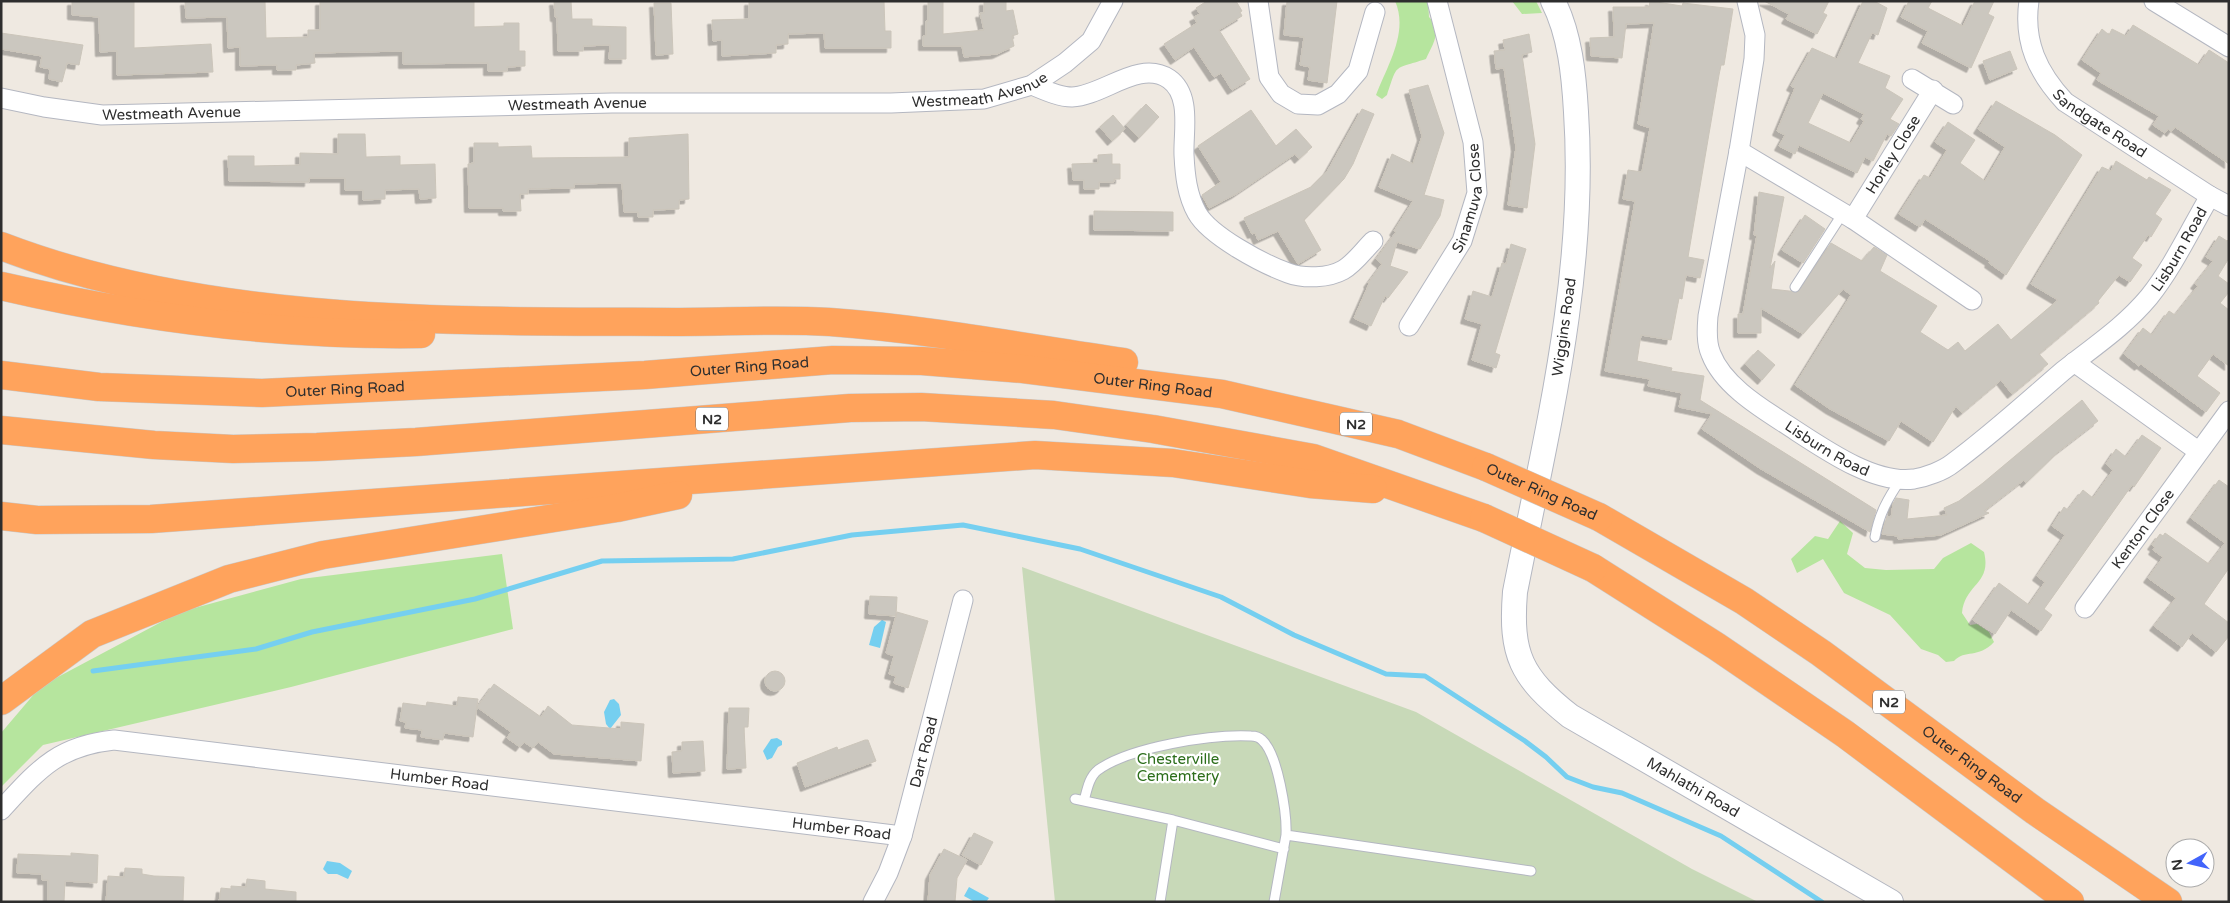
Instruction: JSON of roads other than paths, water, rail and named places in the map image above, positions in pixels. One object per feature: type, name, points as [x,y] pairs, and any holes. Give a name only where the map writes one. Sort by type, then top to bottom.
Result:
[{"type":"highway","points":[[1,246],[52,265],[138,286],[202,298],[359,314],[468,320],[830,322],[940,335],[1134,364],[1222,394]]},
{"type":"highway","points":[[1,286],[64,301],[161,318],[267,330],[368,335],[485,334],[675,322]]},
{"type":"highway","name":"Outer Ring Road","points":[[1,375],[99,387],[262,393],[645,375],[833,360],[922,361],[1040,371],[1222,394],[1398,434],[1486,467],[1599,517],[1664,553],[1767,616],[1821,653],[2036,811],[2168,902]]},
{"type":"highway","name":"N2","points":[[1,430],[154,445],[233,449],[318,447],[416,442],[850,408],[921,407],[1054,415],[1152,428],[1314,458],[1484,518],[1592,568],[1716,646],[1845,734],[2070,902]]},
{"type":"highway","points":[[1,516],[37,520],[151,519],[496,493],[765,476],[916,462],[1035,455],[1173,463],[1310,484],[1414,493]]},
{"type":"highway","points":[[1,701],[92,634],[228,579],[323,555],[617,508],[765,476]]},
{"type":"street","name":"Westmeath Avenue","points":[[1,98],[44,107],[102,115],[612,103],[891,103],[984,99],[1032,85],[1065,63],[1091,41],[1113,1]]},
{"type":"street","points":[[1258,1],[1269,77],[1281,94],[1298,104],[1318,104],[1338,94],[1358,71],[1375,12]]},
{"type":"street","name":"Sinamuva Close","points":[[1409,326],[1462,241],[1477,193],[1473,142],[1437,1]]},
{"type":"street","name":"Lisburn Road","points":[[1747,1],[1755,35],[1754,59],[1708,316],[1707,334],[1710,354],[1726,378],[1769,413],[1872,474],[1901,479],[1914,479],[1951,464],[2074,362],[2122,326],[2149,296],[2210,196]]},
{"type":"street","name":"Sandgate Road","points":[[2030,1],[2027,16],[2028,38],[2036,63],[2050,86],[2065,102],[2210,196],[2229,206]]},
{"type":"street","points":[[2154,1],[2229,47]]},
{"type":"street","name":"Wiggins Road","points":[[1516,652],[1512,625],[1515,592],[1565,340],[1578,200],[1574,83],[1559,3]]},
{"type":"street","points":[[1032,85],[1071,97],[1090,93],[1135,75],[1160,76],[1170,80],[1180,94],[1186,116],[1184,153],[1186,182],[1190,199],[1198,216],[1215,233],[1289,274],[1312,277],[1344,270],[1373,241]]},
{"type":"street","points":[[1912,79],[1933,90],[1953,104]]},
{"type":"street","name":"Horley Close","points":[[1848,216],[1933,90]]},
{"type":"street","points":[[1739,151],[1848,216],[1972,300]]},
{"type":"street","points":[[2074,362],[2198,451]]},
{"type":"street","name":"Kenton Close","points":[[2085,608],[2229,411]]},
{"type":"street","name":"Dart Road","points":[[873,902],[888,873],[902,836],[963,600]]},
{"type":"street","name":"Mahlathi Road","points":[[1516,652],[1527,673],[1546,697],[1570,716],[1891,902]]},
{"type":"street","name":"Humber Road","points":[[1,810],[39,769],[64,753],[94,742],[114,740],[902,836]]},
{"type":"lane","points":[[1795,287],[1848,216]]},
{"type":"lane","points":[[1875,537],[1878,519],[1901,479]]},
{"type":"lane","points":[[1274,902],[1284,849],[1286,835],[1286,807],[1270,753],[1264,741],[1251,736],[1181,743],[1115,761],[1098,770],[1079,800],[1173,820],[1284,849]]},
{"type":"lane","points":[[1160,902],[1173,820]]},
{"type":"lane","points":[[1286,835],[1531,871]]},
{"type":"water","points":[[882,620],[886,622],[880,648],[869,645],[874,627]]},
{"type":"water","points":[[614,699],[619,704],[621,715],[610,729],[606,724],[604,712],[610,700]]},
{"type":"water","points":[[777,738],[782,741],[782,745],[778,747],[772,758],[767,760],[763,751],[771,739]]},
{"type":"water","points":[[327,861],[340,863],[352,871],[348,879],[337,874],[328,874],[323,869]]},
{"type":"water","points":[[969,887],[989,898],[986,902],[975,902],[964,896]]},
{"type":"waterway","points":[[93,671],[256,649],[312,632],[475,599],[602,561],[733,559],[852,535],[963,525],[1080,549],[1221,597],[1294,635],[1386,674],[1425,676],[1525,741],[1546,757],[1567,777],[1593,787],[1622,793],[1721,836],[1822,902]]},
{"type":"park label","name":"Chesterville Cememtery","points":[[1178,768]]}]
